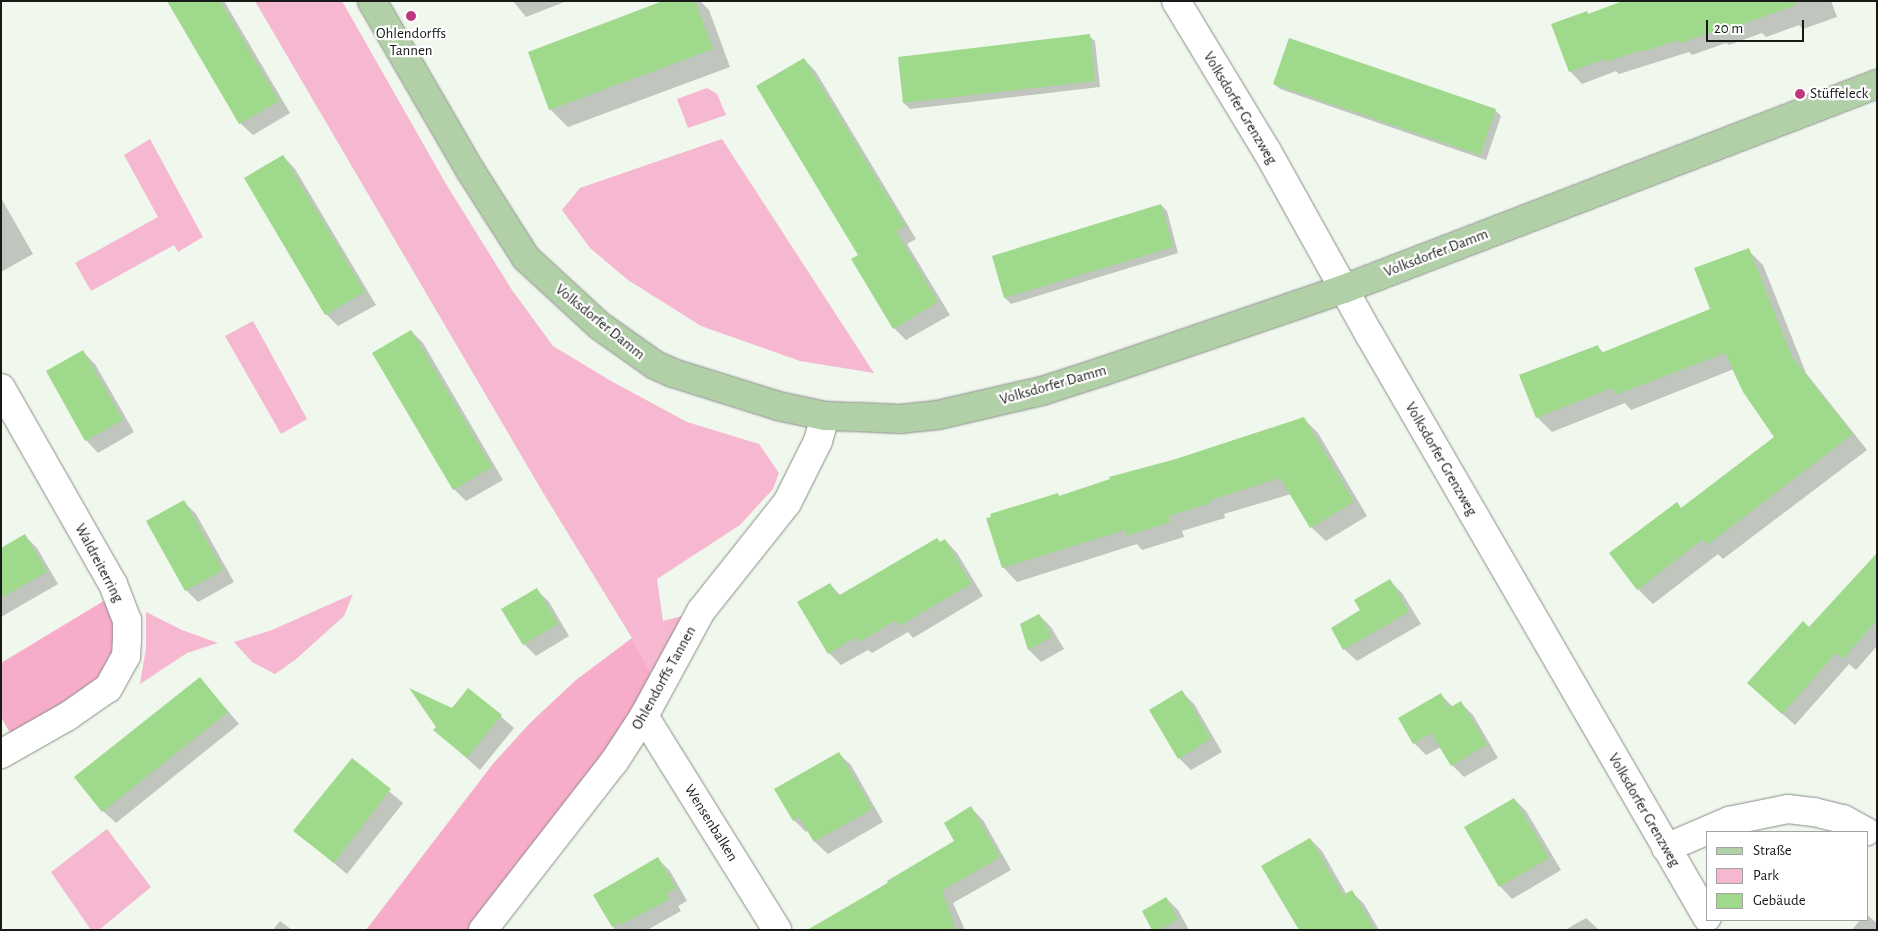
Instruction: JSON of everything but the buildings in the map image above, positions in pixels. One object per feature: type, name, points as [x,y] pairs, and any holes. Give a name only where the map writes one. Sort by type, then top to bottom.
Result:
[{"type":"main road","name":"Volksdorfer Damm","points":[[372,1],[470,170],[526,258],[555,286],[600,326],[655,365],[673,373],[778,406],[825,416],[909,418],[938,415],[996,402],[1104,371],[1344,289],[1877,84]]},
{"type":"street","name":"Volksdorfer Grenzweg","points":[[1176,1],[1267,151],[1344,289],[1706,915]]},
{"type":"street","name":"Waldreiterring","points":[[1,388],[113,584],[127,620],[127,639],[126,656],[108,688],[68,716],[1,754]]},
{"type":"street","name":"Ohlendorffs Tannen","points":[[483,930],[614,762],[644,716],[701,611],[787,503],[818,441],[825,416]]},
{"type":"street","name":"Wensenbalken","points":[[644,716],[777,930]]},
{"type":"street","points":[[1666,848],[1729,821],[1788,809],[1814,812],[1843,819],[1865,831]]},
{"type":"green space","points":[[255,1],[342,1],[446,184],[512,290],[553,346],[611,381],[687,422],[759,444],[779,473],[773,489],[740,525],[657,579],[663,621],[701,611],[659,688],[632,638],[542,491]]},
{"type":"green space","points":[[707,88],[717,94],[726,115],[688,128],[677,99]]},
{"type":"green space","points":[[150,139],[203,237],[178,252],[174,245],[91,291],[75,263],[158,217],[124,155]]},
{"type":"green space","points":[[722,139],[874,373],[800,361],[701,326],[628,280],[590,248],[562,210],[580,188]]},
{"type":"green space","points":[[253,321],[307,419],[281,434],[225,336]]},
{"type":"green space","points":[[353,594],[344,616],[295,660],[275,674],[252,662],[234,642],[272,630]]},
{"type":"green space","points":[[146,612],[182,630],[218,643],[187,653],[140,684],[146,648]]},
{"type":"green space","points":[[107,829],[151,887],[99,930],[91,930],[51,872]]},
{"type":"shaded area","points":[[117,593],[126,656],[17,745],[1,717],[1,663]]},
{"type":"shaded area","points":[[632,638],[659,688],[483,930],[366,930],[492,765],[530,723],[576,680]]},
{"type":"place","name":"Ohlendorffs Tannen","points":[[411,16]]},
{"type":"place","name":"Stüffeleck","points":[[1800,94]]}]
